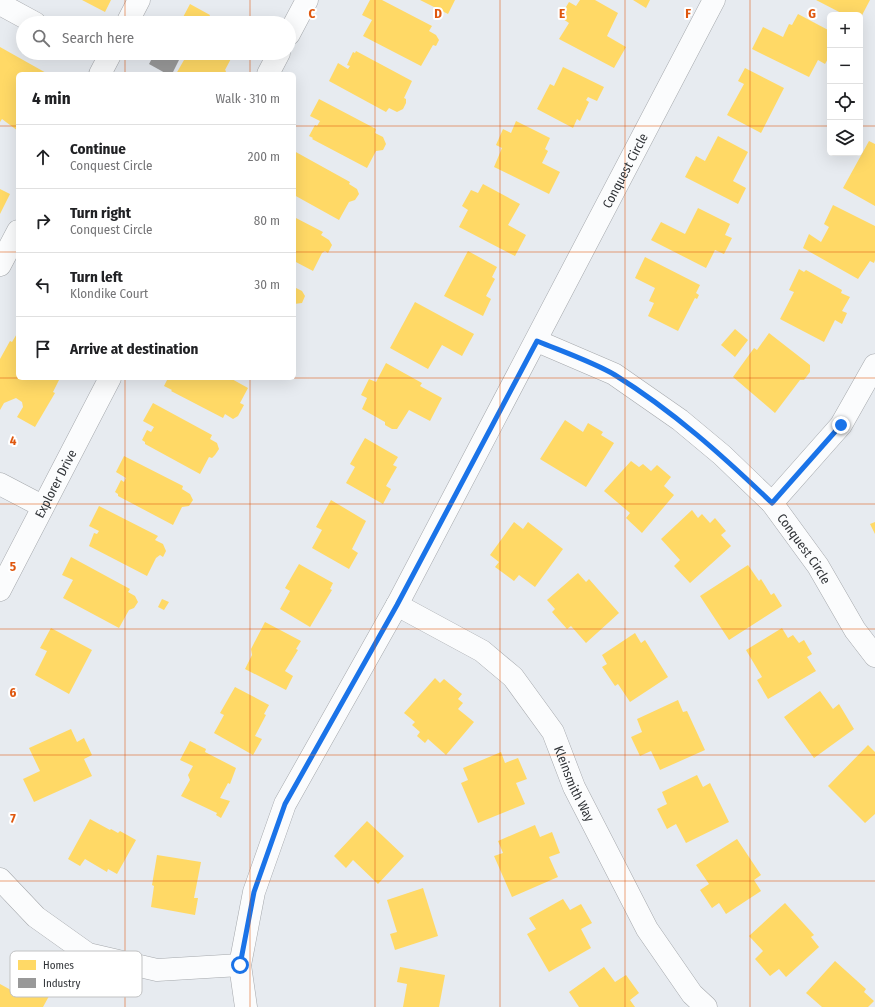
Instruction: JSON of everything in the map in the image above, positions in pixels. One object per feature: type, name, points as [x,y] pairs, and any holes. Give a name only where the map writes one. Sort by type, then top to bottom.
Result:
[{"type":"street","points":[[131,16],[139,0]]},
{"type":"street","points":[[296,21],[307,0]]},
{"type":"street","name":"Conquest Circle","points":[[246,1007],[240,965],[254,892],[285,804],[397,605],[537,341],[714,0]]},
{"type":"street","points":[[0,4],[22,16]]},
{"type":"street","points":[[269,72],[275,60]]},
{"type":"street","points":[[0,265],[16,235]]},
{"type":"street","name":"Conquest Circle","points":[[537,341],[614,374],[680,420],[722,455],[772,503],[818,566],[855,630],[875,656]]},
{"type":"street","points":[[772,503],[841,425],[875,365]]},
{"type":"street","name":"Explorer Drive","points":[[0,590],[42,506],[109,380]]},
{"type":"street","points":[[0,484],[42,506]]},
{"type":"street","name":"Kleinsmith Way","points":[[397,605],[482,651],[513,677],[553,732],[574,787],[647,929],[692,994],[706,1007]]},
{"type":"street","points":[[0,879],[36,917],[84,951]]},
{"type":"street","points":[[142,967],[157,970],[240,965]]},
{"type":"building: Homes","points":[[82,0],[111,0],[105,12]]},
{"type":"building: Homes","points":[[370,0],[382,0],[432,26],[429,31],[436,35],[439,40],[436,46],[433,45],[421,66],[363,36],[372,20],[362,15]]},
{"type":"building: Homes","points":[[420,0],[455,0],[448,14]]},
{"type":"building: Homes","points":[[580,0],[595,0],[618,13],[607,36],[626,47],[614,68],[559,39],[569,23],[560,17],[569,2],[576,6]]},
{"type":"building: Homes","points":[[633,0],[650,0],[646,8]]},
{"type":"building: Homes","points":[[816,0],[870,0],[863,13],[863,12],[839,12]]},
{"type":"building: Homes","points":[[190,4],[210,15],[210,16],[184,16]]},
{"type":"building: Homes","points":[[798,14],[827,29],[827,60],[825,64],[818,60],[809,77],[752,49],[763,27],[783,37],[789,24],[792,25]]},
{"type":"building: Homes","points":[[0,47],[16,56],[16,60],[23,60],[44,72],[16,72],[16,130],[2,119],[0,122]]},
{"type":"building: Homes","points":[[356,51],[412,81],[404,98],[406,99],[406,103],[403,109],[397,112],[389,108],[386,112],[329,81],[338,63],[348,69],[350,66],[347,65],[353,52],[355,53]]},
{"type":"building: Homes","points":[[184,60],[230,60],[225,70],[226,72],[177,72]]},
{"type":"building: Homes","points":[[563,67],[604,87],[597,101],[588,97],[586,100],[589,102],[580,121],[577,119],[573,128],[537,109],[550,84],[554,86]]},
{"type":"building: Homes","points":[[745,68],[784,88],[761,133],[727,115],[744,84],[738,81]]},
{"type":"building: Homes","points":[[319,99],[376,129],[375,133],[383,137],[386,144],[383,150],[376,151],[367,168],[309,136],[315,125],[317,126],[320,121],[310,116]]},
{"type":"building: Homes","points":[[516,121],[550,138],[545,149],[548,151],[542,163],[560,172],[549,194],[494,167],[502,148],[496,145],[503,129],[511,133]]},
{"type":"building: Homes","points":[[718,136],[748,152],[733,181],[746,188],[738,204],[685,177],[696,156],[705,161]]},
{"type":"building: Homes","points":[[869,141],[875,144],[875,206],[843,188],[861,156],[863,156],[863,152]]},
{"type":"building: Homes","points":[[296,152],[350,182],[349,184],[357,189],[359,194],[355,200],[349,202],[339,220],[296,196]]},
{"type":"building: Homes","points":[[483,184],[520,204],[508,225],[526,235],[515,256],[459,227],[468,210],[462,206],[471,190],[478,193]]},
{"type":"building: Homes","points":[[0,189],[10,194],[0,214]]},
{"type":"building: Homes","points":[[833,205],[875,226],[875,260],[874,263],[870,261],[858,279],[803,248],[809,234],[821,242],[829,227],[824,224]]},
{"type":"building: Homes","points":[[698,208],[730,224],[725,235],[732,238],[724,254],[715,250],[706,268],[651,240],[661,222],[685,234]]},
{"type":"building: Homes","points":[[296,218],[323,232],[321,235],[329,240],[332,245],[328,253],[325,251],[322,253],[313,271],[296,262]]},
{"type":"building: Homes","points":[[468,251],[497,267],[492,277],[495,279],[486,296],[491,299],[483,316],[444,296]]},
{"type":"building: Homes","points":[[645,257],[700,285],[696,293],[699,295],[697,299],[695,298],[678,331],[648,316],[654,303],[649,301],[655,288],[635,278]]},
{"type":"building: Homes","points":[[799,269],[804,272],[806,270],[842,290],[841,293],[850,297],[842,311],[847,313],[842,324],[835,320],[824,342],[780,319],[794,292],[789,290]]},
{"type":"building: Homes","points":[[296,288],[302,291],[305,296],[302,303],[296,304]]},
{"type":"building: Homes","points":[[415,302],[474,334],[462,356],[442,345],[428,369],[390,348]]},
{"type":"building: Homes","points":[[735,329],[748,340],[735,357],[721,345]]},
{"type":"building: Homes","points":[[769,333],[810,365],[810,372],[804,380],[800,380],[775,413],[733,377],[754,348],[757,350]]},
{"type":"building: Homes","points":[[16,335],[16,380],[59,380],[53,392],[55,393],[35,427],[17,417],[23,407],[22,402],[16,398],[4,403],[0,410],[0,359],[10,341],[12,342]]},
{"type":"building: Homes","points":[[386,363],[422,383],[420,386],[442,398],[430,421],[409,410],[397,429],[392,429],[385,425],[385,422],[362,409],[367,398],[361,395],[369,379],[376,382]]},
{"type":"building: Homes","points":[[167,380],[234,380],[248,388],[240,403],[244,405],[238,416],[233,419],[225,414],[223,418],[164,386]]},
{"type":"building: Homes","points":[[153,403],[212,435],[210,439],[217,443],[219,449],[212,458],[209,457],[200,474],[145,444],[142,440],[147,430],[151,432],[154,427],[143,421]]},
{"type":"building: Homes","points":[[565,420],[583,432],[588,423],[603,432],[601,435],[614,443],[586,487],[540,459]]},
{"type":"building: Homes","points":[[365,438],[398,457],[393,465],[397,467],[386,486],[391,489],[383,504],[346,483],[355,467],[350,464]]},
{"type":"building: Homes","points":[[124,456],[183,486],[182,489],[190,494],[193,500],[189,506],[182,507],[173,525],[118,496],[115,492],[121,480],[124,482],[126,478],[116,472]]},
{"type":"building: Homes","points":[[631,461],[639,467],[643,464],[651,471],[657,465],[671,477],[664,486],[674,495],[642,533],[626,518],[630,513],[604,491]]},
{"type":"building: Homes","points":[[331,500],[366,521],[352,549],[358,553],[349,569],[312,548],[322,530],[316,527]]},
{"type":"building: Homes","points":[[99,506],[158,536],[155,540],[163,544],[166,551],[163,557],[160,555],[156,558],[147,576],[89,546],[94,533],[97,534],[99,531],[89,526]]},
{"type":"building: Homes","points":[[692,510],[698,518],[702,514],[710,523],[715,518],[726,531],[721,535],[731,546],[690,583],[674,566],[680,560],[661,539]]},
{"type":"building: Homes","points":[[514,522],[523,529],[528,522],[563,549],[535,587],[519,575],[514,581],[495,567],[499,562],[490,555]]},
{"type":"building: Homes","points":[[875,522],[875,534],[870,524]]},
{"type":"building: Homes","points":[[71,557],[130,589],[128,592],[135,596],[138,602],[134,608],[129,610],[119,628],[63,598],[73,580],[62,575]]},
{"type":"building: Homes","points":[[299,564],[333,583],[330,589],[332,590],[310,627],[280,609],[290,591],[285,588]]},
{"type":"building: Homes","points":[[748,565],[759,581],[761,579],[771,595],[774,593],[782,606],[729,640],[700,596]]},
{"type":"building: Homes","points":[[578,573],[586,582],[589,579],[619,613],[586,643],[571,626],[567,629],[552,612],[555,609],[547,600]]},
{"type":"building: Homes","points":[[162,599],[169,602],[164,610],[158,607]]},
{"type":"building: Homes","points":[[265,622],[301,641],[296,649],[298,650],[285,671],[293,676],[286,690],[245,669],[252,655],[251,649]]},
{"type":"building: Homes","points":[[51,628],[92,650],[69,694],[35,675],[47,651],[40,648]]},
{"type":"building: Homes","points":[[782,628],[788,638],[793,635],[799,643],[804,640],[812,654],[807,657],[816,671],[768,699],[757,680],[762,677],[746,650]]},
{"type":"building: Homes","points":[[635,633],[641,643],[645,640],[668,677],[630,702],[618,684],[615,686],[602,667],[607,664],[602,655]]},
{"type":"building: Homes","points":[[435,678],[440,683],[444,679],[462,694],[458,699],[463,703],[458,709],[474,722],[446,755],[428,739],[425,743],[417,736],[420,732],[412,725],[415,722],[404,713]]},
{"type":"building: Homes","points":[[235,687],[269,705],[264,714],[266,715],[255,736],[262,739],[253,755],[214,733],[224,715],[220,713]]},
{"type":"building: Homes","points":[[820,691],[833,709],[839,704],[854,729],[814,758],[784,717]]},
{"type":"building: Homes","points":[[678,700],[683,712],[687,711],[705,750],[660,770],[651,751],[640,756],[631,737],[642,732],[637,719]]},
{"type":"building: Homes","points":[[71,729],[77,742],[84,738],[92,755],[84,759],[92,776],[34,802],[23,779],[40,771],[29,748]]},
{"type":"building: Homes","points":[[190,741],[206,749],[205,752],[236,768],[230,784],[228,783],[220,798],[230,801],[221,818],[216,815],[217,813],[181,796],[190,780],[188,775],[193,766],[180,760]]},
{"type":"building: Homes","points":[[868,745],[875,752],[875,814],[865,823],[828,786]]},
{"type":"building: Homes","points":[[501,752],[505,763],[518,758],[527,779],[516,783],[525,804],[478,823],[461,783],[468,780],[463,768]]},
{"type":"building: Homes","points":[[697,775],[703,787],[710,783],[729,822],[686,843],[676,824],[667,829],[657,809],[667,804],[662,792]]},
{"type":"building: Homes","points":[[90,819],[110,830],[111,829],[118,833],[120,831],[136,840],[117,874],[108,869],[107,872],[85,859],[80,866],[68,859]]},
{"type":"building: Homes","points":[[367,821],[404,856],[378,884],[353,860],[346,868],[334,856]]},
{"type":"building: Homes","points":[[535,825],[540,837],[552,832],[560,853],[549,857],[558,877],[512,897],[494,856],[503,853],[498,841]]},
{"type":"building: Homes","points":[[737,839],[761,875],[754,880],[761,891],[726,914],[719,903],[712,908],[700,890],[709,884],[696,865]]},
{"type":"building: Homes","points":[[157,855],[201,862],[194,898],[198,898],[195,915],[151,907],[154,886],[152,885]]},
{"type":"building: Homes","points":[[423,888],[438,936],[395,950],[390,934],[397,932],[387,900]]},
{"type":"building: Homes","points":[[563,899],[570,910],[581,904],[592,923],[581,929],[591,948],[549,972],[527,934],[536,929],[529,918]]},
{"type":"building: Homes","points":[[785,903],[814,935],[811,937],[819,947],[786,977],[779,969],[770,976],[755,959],[763,951],[749,936]]},
{"type":"building: Homes","points":[[835,961],[866,989],[864,992],[874,1001],[868,1007],[822,1007],[806,993]]},
{"type":"building: Homes","points":[[400,967],[445,975],[439,1007],[403,1007],[407,984],[397,982]]},
{"type":"building: Homes","points":[[604,967],[615,982],[626,975],[639,993],[630,1000],[635,1007],[579,1007],[569,992]]},
{"type":"building: Homes","points":[[0,984],[10,990],[10,997],[48,997],[43,1007],[0,1007]]},
{"type":"building: Industry","points":[[151,60],[179,60],[173,72],[163,72],[149,64]]},
{"type":"route","points":[[240,965],[254,892],[285,804],[397,605],[537,341],[614,374],[680,420],[722,455],[772,503],[841,425]]}]
